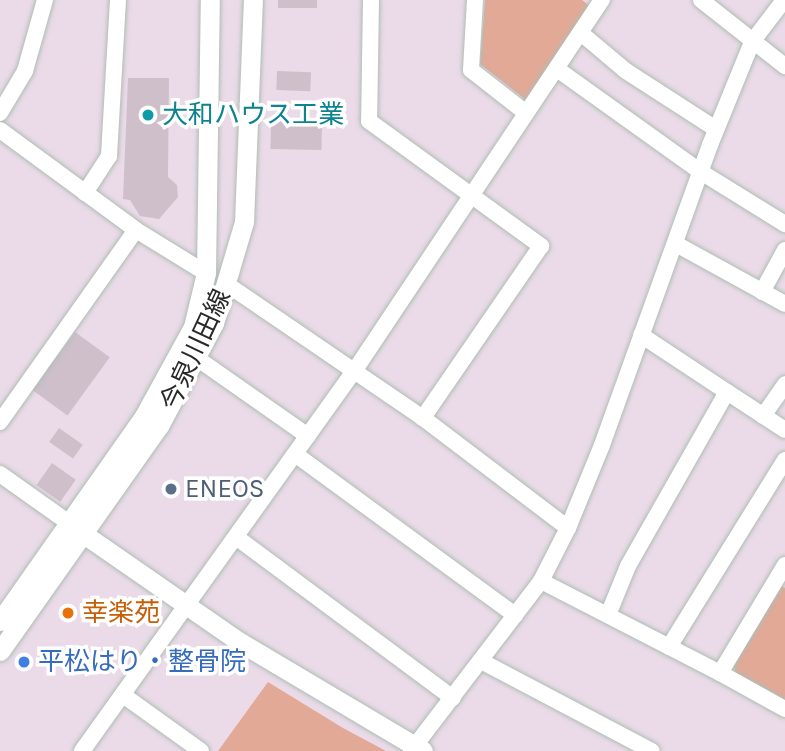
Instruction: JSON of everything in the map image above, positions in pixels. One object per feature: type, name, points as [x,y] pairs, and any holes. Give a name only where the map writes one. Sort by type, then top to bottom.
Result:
[{"type":"street","points":[[0,113],[25,71],[45,0]]},
{"type":"street","points":[[85,193],[109,156],[118,0]]},
{"type":"street","name":"今泉川田線","points":[[0,621],[180,357],[206,273],[210,0]]},
{"type":"street","name":"今泉川田線","points":[[0,651],[86,535],[159,426],[198,359],[228,285],[244,222],[248,185],[253,0]]},
{"type":"street","points":[[371,0],[369,121],[541,246],[423,418]]},
{"type":"street","points":[[475,0],[471,70],[526,113]]},
{"type":"street","points":[[82,751],[355,370],[526,113],[582,34],[602,0]]},
{"type":"street","points":[[701,0],[785,66]]},
{"type":"street","points":[[0,474],[187,606],[295,677],[416,749],[541,581],[568,528],[676,244],[716,130],[752,42],[784,0]]},
{"type":"street","points":[[582,34],[626,71],[716,130]]},
{"type":"street","points":[[557,69],[701,172],[785,224]]},
{"type":"street","points":[[0,130],[136,230],[206,273]]},
{"type":"street","points":[[0,422],[136,230]]},
{"type":"street","points":[[676,244],[785,304]]},
{"type":"street","points":[[762,292],[785,250]]},
{"type":"street","points":[[228,285],[423,418],[568,528]]},
{"type":"street","points":[[642,335],[785,430]]},
{"type":"street","points":[[198,359],[307,436]]},
{"type":"street","points":[[763,416],[785,384]]},
{"type":"street","points":[[608,615],[628,566],[727,392]]},
{"type":"street","points":[[295,454],[515,615]]},
{"type":"street","points":[[669,647],[785,460]]},
{"type":"street","points":[[236,537],[453,698]]},
{"type":"street","points":[[720,673],[785,565]]},
{"type":"street","points":[[541,581],[785,709]]},
{"type":"street","points":[[481,661],[652,751]]},
{"type":"street","points":[[123,695],[201,751]]},
{"type":"shaded area","points":[[485,0],[582,0],[591,7],[526,100],[480,64]]},
{"type":"shaded area","points":[[782,586],[785,588],[785,702],[736,676],[734,666]]},
{"type":"shaded area","points":[[268,682],[343,728],[386,751],[218,751]]},
{"type":"building","points":[[278,0],[317,0],[317,8],[278,8]]},
{"type":"building","points":[[277,71],[311,72],[310,91],[276,90]]},
{"type":"building","name":"大和ハウス工業","points":[[128,78],[169,78],[168,177],[177,185],[178,197],[159,219],[140,216],[130,200],[123,199]]},
{"type":"building","points":[[271,120],[322,121],[321,150],[270,149]]},
{"type":"building","points":[[75,332],[110,357],[67,416],[33,390]]},
{"type":"building","points":[[59,428],[83,445],[73,459],[49,442]]},
{"type":"building","points":[[52,463],[76,480],[60,502],[37,485]]},
{"type":"place","name":"大和ハウス工業","points":[[148,115]]},
{"type":"place","name":"ENEOS","points":[[171,489]]},
{"type":"place","name":"幸楽苑","points":[[68,613]]},
{"type":"place","name":"平松はり・整骨院","points":[[24,662]]}]
